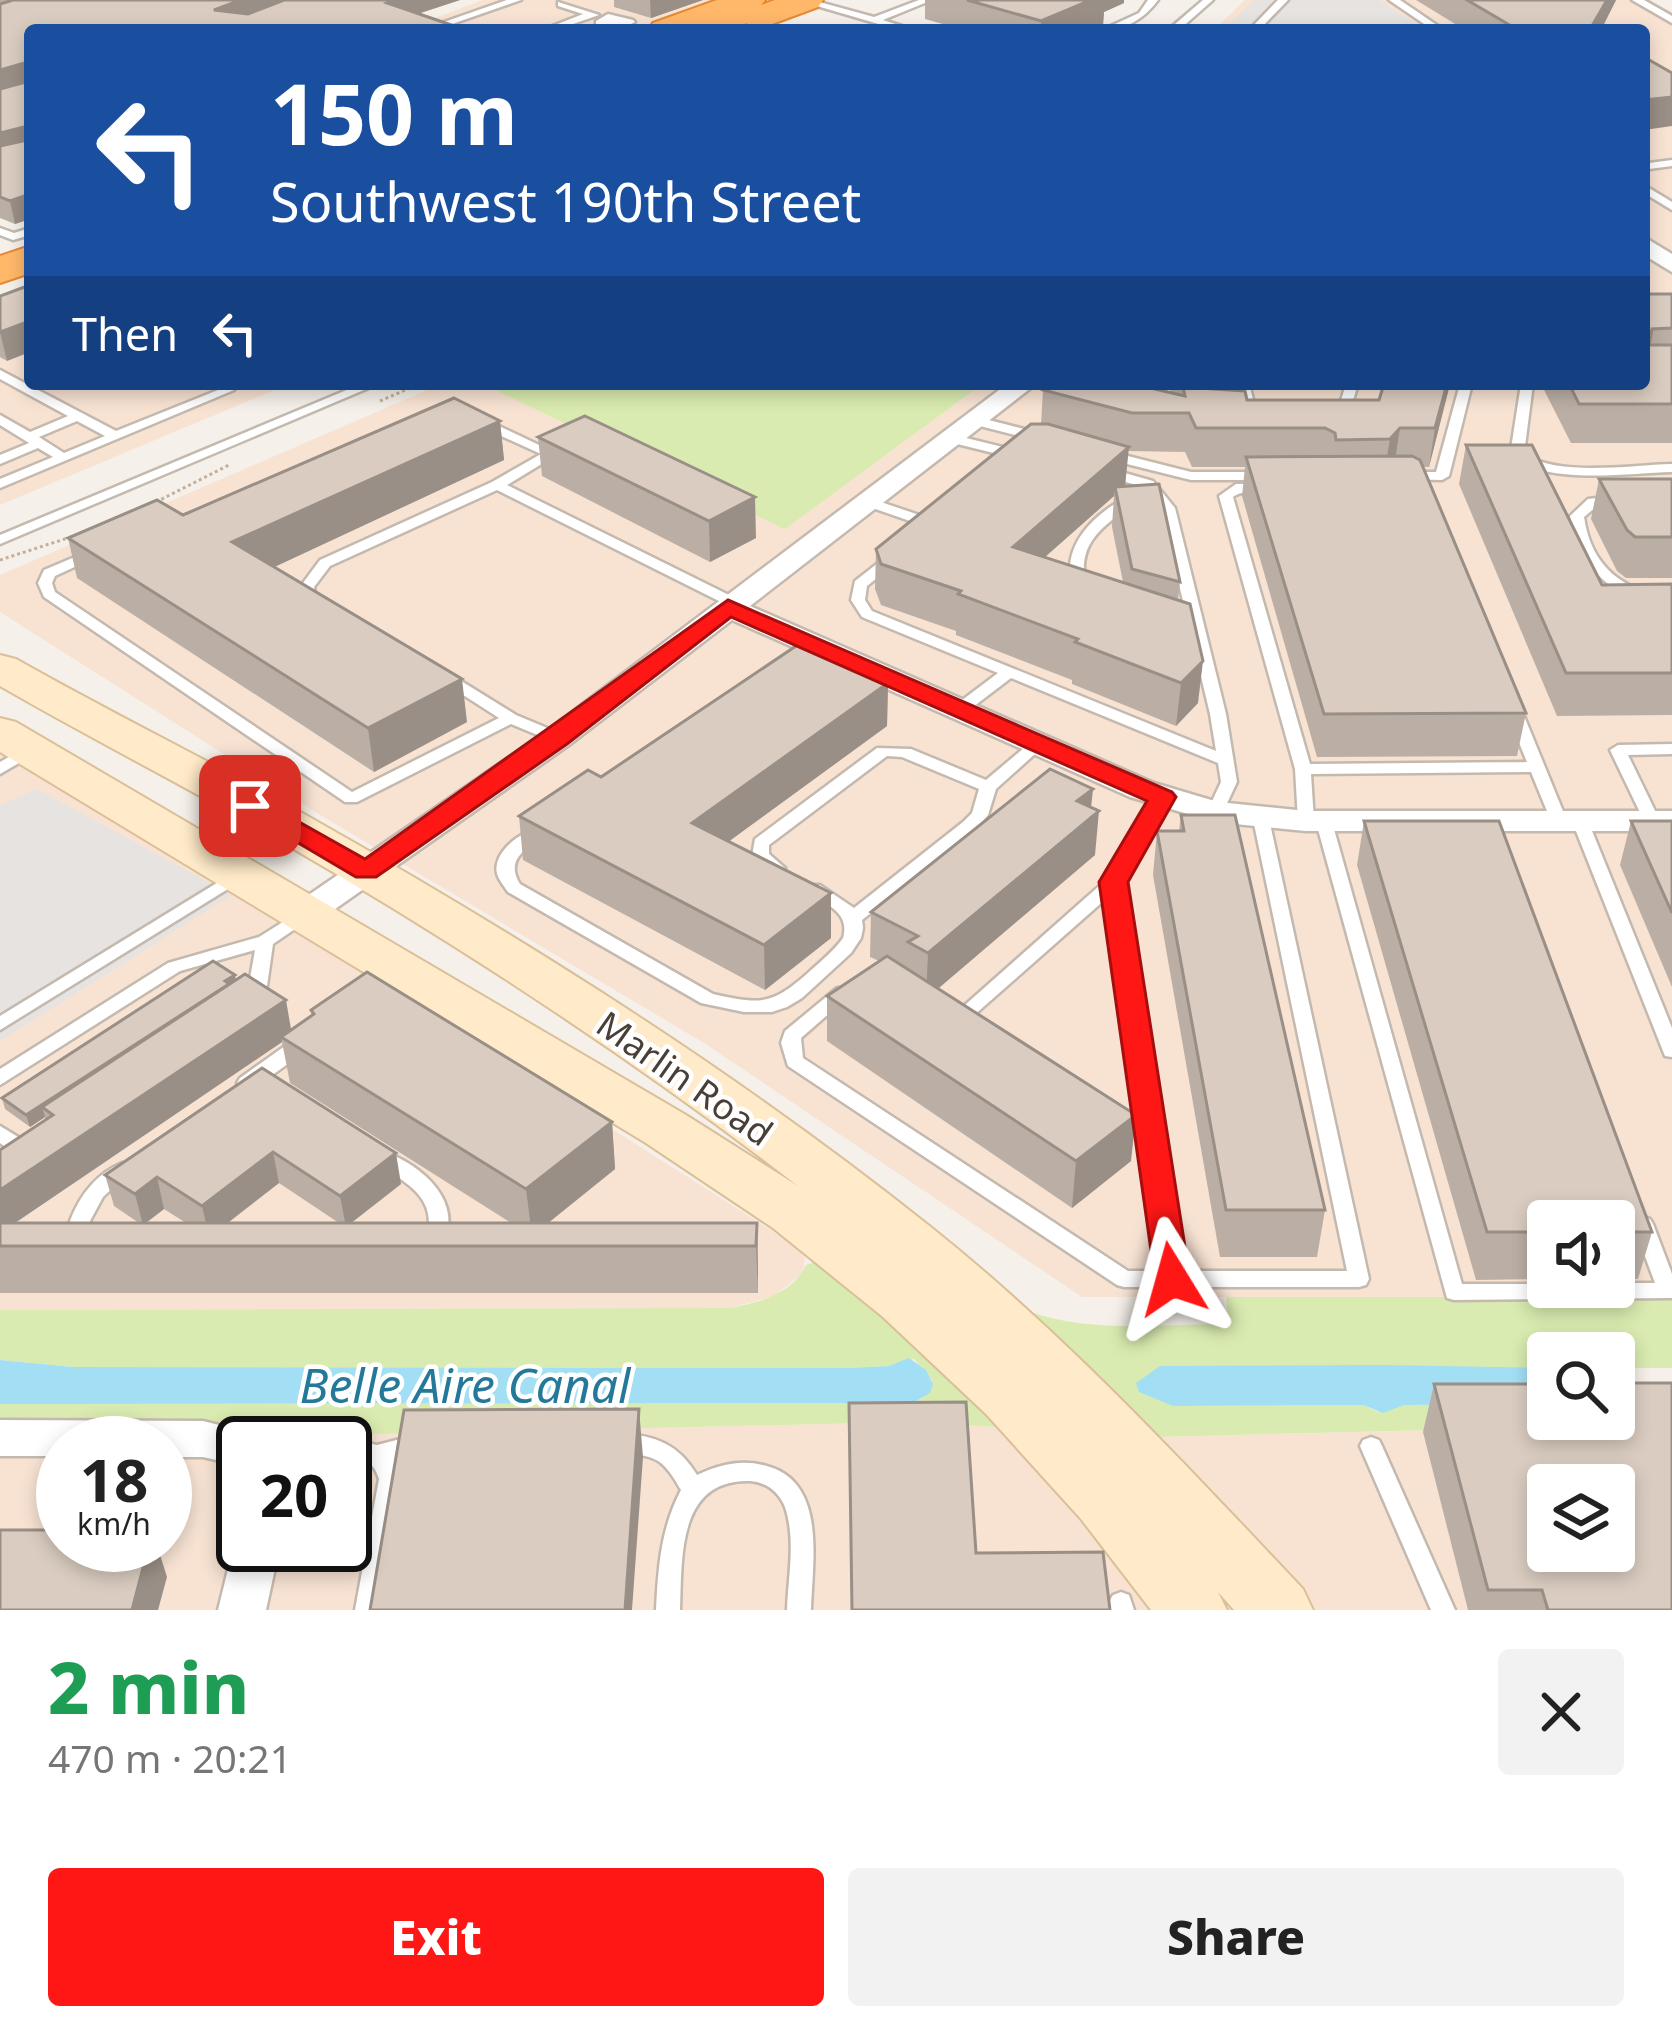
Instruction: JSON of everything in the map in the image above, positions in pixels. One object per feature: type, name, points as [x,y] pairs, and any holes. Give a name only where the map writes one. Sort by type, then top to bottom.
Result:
[{"type":"highway","points":[[681,24],[748,0]]},
{"type":"highway","points":[[741,24],[804,0]]},
{"type":"street","points":[[285,927],[558,738],[1016,390]]},
{"type":"street","points":[[731,605],[812,654],[959,710],[1163,797],[1215,812],[1261,819],[1497,831],[1570,821],[1662,821]]},
{"type":"street","name":"Marlin Road","points":[[2,672],[366,871],[601,1017],[913,1246],[1069,1385],[1278,1610]]},
{"type":"street","points":[[10,750],[88,718]]},
{"type":"street","name":"Marlin Road","points":[[10,750],[239,875],[285,927],[395,980],[682,1140],[789,1210],[881,1280],[968,1356],[1112,1508],[1192,1610]]},
{"type":"street","points":[[0,1438],[216,1442]]},
{"type":"street","points":[[242,1610],[251,1572]]},
{"type":"lane","points":[[444,24],[516,0]]},
{"type":"lane","points":[[547,0],[604,19]]},
{"type":"lane","points":[[561,4],[574,0]]},
{"type":"lane","points":[[804,0],[886,24]]},
{"type":"lane","points":[[874,21],[927,0]]},
{"type":"lane","points":[[1121,24],[1142,15],[1153,0]]},
{"type":"lane","points":[[1180,24],[1208,0]]},
{"type":"lane","points":[[1260,24],[1283,0]]},
{"type":"lane","points":[[1394,0],[1430,24]]},
{"type":"lane","points":[[1637,0],[1672,20]]},
{"type":"lane","points":[[564,24],[592,14]]},
{"type":"lane","points":[[0,231],[11,252]]},
{"type":"lane","points":[[29,390],[116,436]]},
{"type":"lane","points":[[0,484],[228,390]]},
{"type":"lane","points":[[0,540],[358,390]]},
{"type":"lane","points":[[1245,390],[1253,422]]},
{"type":"lane","points":[[1323,423],[1347,411],[1351,390]]},
{"type":"lane","points":[[1428,498],[1392,481],[1442,476],[1464,390]]},
{"type":"lane","points":[[1526,390],[1517,454],[1526,464],[1555,469],[1672,468]]},
{"type":"lane","points":[[326,606],[307,592],[320,567],[497,485],[551,454],[461,412]]},
{"type":"lane","points":[[0,457],[78,416]]},
{"type":"lane","points":[[0,419],[63,458]]},
{"type":"lane","points":[[1234,422],[1276,422]]},
{"type":"lane","points":[[965,430],[1062,443]]},
{"type":"lane","points":[[965,430],[1017,455],[1047,454]]},
{"type":"lane","points":[[1084,448],[1191,476],[1281,482],[1236,488],[1226,496],[1315,822],[1454,1292],[1668,1291],[1633,1196]]},
{"type":"lane","points":[[1001,469],[1017,455]]},
{"type":"lane","points":[[1088,466],[1148,484],[1168,508],[1190,636],[1229,782],[1215,812]]},
{"type":"lane","points":[[1092,602],[1081,592],[1076,577],[1078,542],[1148,484]]},
{"type":"lane","points":[[497,485],[731,605]]},
{"type":"lane","points":[[1631,500],[1592,502],[1582,508],[1577,526],[1610,584],[1634,597],[1672,601]]},
{"type":"lane","points":[[869,502],[935,525]]},
{"type":"lane","points":[[916,540],[951,511]]},
{"type":"lane","points":[[113,544],[49,573],[45,583],[49,594],[351,799],[510,718]]},
{"type":"lane","points":[[897,554],[860,584],[861,608],[1225,760]]},
{"type":"lane","points":[[959,710],[1010,670]]},
{"type":"lane","points":[[438,673],[510,718],[558,738]]},
{"type":"lane","points":[[1504,685],[1672,1051]]},
{"type":"lane","points":[[854,916],[970,826],[980,814],[988,787],[1037,745]]},
{"type":"lane","points":[[1662,821],[1618,750],[1672,749]]},
{"type":"lane","points":[[549,824],[512,850],[503,863],[506,879],[524,895],[707,999],[743,1006],[785,1002],[847,950],[855,931],[854,916],[844,904],[765,862],[761,843],[883,751],[916,755],[988,787]]},
{"type":"lane","points":[[1303,769],[1538,767]]},
{"type":"lane","points":[[952,1026],[1114,882],[1163,797]]},
{"type":"lane","points":[[869,983],[848,988],[792,1035],[795,1061],[1124,1279],[1360,1279],[1261,819]]},
{"type":"lane","points":[[0,1024],[239,875]]},
{"type":"lane","points":[[1114,882],[1172,1279]]},
{"type":"lane","points":[[233,1007],[258,986],[285,927]]},
{"type":"lane","points":[[1,1076],[174,967],[285,927]]},
{"type":"lane","points":[[221,1101],[266,1083],[323,1029]]},
{"type":"lane","points":[[1098,1119],[1149,1118]]},
{"type":"lane","points":[[0,1133],[21,1148]]},
{"type":"lane","points":[[0,1162],[41,1136]]},
{"type":"lane","points":[[366,1147],[421,1183],[437,1200],[440,1238],[427,1251],[412,1256]]},
{"type":"lane","points":[[115,1251],[95,1244],[80,1221],[97,1188],[132,1163]]},
{"type":"lane","points":[[600,1443],[660,1446],[677,1459],[693,1490]]},
{"type":"lane","points":[[372,1453],[435,1444]]},
{"type":"lane","points":[[1371,1446],[1443,1610]]},
{"type":"lane","points":[[368,1610],[390,1479],[388,1465],[379,1454]]},
{"type":"lane","points":[[668,1610],[676,1520],[693,1490],[725,1472],[766,1474],[781,1481],[799,1518],[799,1610]]},
{"type":"path","points":[[380,401],[405,390]]},
{"type":"path","points":[[153,504],[243,458]]},
{"type":"path","points":[[8,558],[89,530]]},
{"type":"shaded area","points":[[483,0],[727,0],[662,24],[418,24]]},
{"type":"shaded area","points":[[1245,0],[1650,0],[1672,12],[1672,1297],[1635,1297],[1635,1200],[1527,1200],[1527,1297],[1082,1297],[704,1043],[320,815],[0,612],[0,575],[427,390],[1650,390],[1650,24],[1220,24]]},
{"type":"shaded area","points":[[1253,0],[1379,0],[1416,24],[1231,24]]},
{"type":"shaded area","points":[[24,308],[24,390],[275,390],[0,505],[0,318]]},
{"type":"shaded area","points":[[0,740],[793,1244],[805,1258],[803,1273],[774,1296],[729,1308],[0,1310]]},
{"type":"shaded area","points":[[37,789],[232,895],[0,1041],[0,805]]},
{"type":"shaded area","points":[[913,1422],[1156,1437],[1527,1428],[1527,1440],[1635,1440],[1635,1425],[1672,1424],[1672,1610],[0,1610],[0,1432],[36,1432],[36,1572],[192,1572],[192,1433],[216,1433],[216,1572],[372,1572],[372,1434]]},
{"type":"green space","points":[[495,390],[974,390],[785,529]]},
{"type":"green space","points":[[828,1258],[1012,1428],[913,1422],[372,1434],[372,1416],[216,1416],[216,1433],[192,1433],[192,1416],[36,1416],[36,1432],[0,1432],[0,1404],[913,1403],[924,1397],[932,1380],[914,1359],[848,1368],[73,1367],[0,1360],[0,1310],[729,1308],[774,1296],[793,1283],[806,1265]]},
{"type":"green space","points":[[1226,1297],[1527,1297],[1527,1308],[1635,1308],[1635,1297],[1672,1297],[1672,1368],[1635,1368],[1635,1332],[1527,1332],[1527,1368],[1161,1366],[1173,1406],[1363,1405],[1378,1412],[1404,1405],[1527,1404],[1527,1428],[1155,1437],[1028,1311],[1102,1325],[1229,1324]]},
{"type":"water","name":"Belle Aire Canal","points":[[909,1358],[926,1370],[933,1384],[930,1393],[913,1403],[0,1404],[0,1360],[73,1367],[848,1368],[889,1366]]},
{"type":"water","points":[[1160,1366],[1527,1368],[1527,1404],[1404,1405],[1383,1413],[1363,1405],[1173,1406],[1139,1392],[1136,1383]]},
{"type":"building","points":[[13,0],[241,0],[214,10],[248,14],[284,0],[395,0],[387,3],[448,24],[24,24],[24,63],[0,70],[0,4]]},
{"type":"building","points":[[967,0],[1091,0],[1041,21]]},
{"type":"building","points":[[1467,0],[1607,0],[1593,24],[1508,24]]},
{"type":"building","points":[[1650,60],[1672,73],[1672,97],[1650,99]]},
{"type":"building","points":[[24,82],[24,127],[0,133],[0,89]]},
{"type":"building","points":[[24,141],[24,196],[10,201],[0,197],[0,146]]},
{"type":"building","points":[[24,287],[24,323],[0,332],[0,296]]},
{"type":"building","points":[[1650,294],[1672,294],[1672,328],[1652,329],[1650,340]]},
{"type":"building","points":[[1650,345],[1672,345],[1672,404],[1579,404],[1572,390],[1650,390]]},
{"type":"building","points":[[1043,390],[1159,390],[1185,396],[1184,390],[1230,390],[1245,391],[1247,400],[1379,400],[1382,390],[1445,390],[1435,428],[1400,428],[1390,439],[1336,440],[1335,433],[1325,428],[1196,428],[1189,413],[1132,413]]},
{"type":"building","points":[[454,398],[500,421],[232,542],[462,679],[368,728],[68,538],[157,500],[183,515]]},
{"type":"building","points":[[585,416],[755,497],[709,521],[538,437]]},
{"type":"building","points":[[1031,424],[1048,424],[1129,447],[1013,547],[1190,604],[1203,661],[1181,683],[958,594],[961,591],[881,564],[876,549]]},
{"type":"building","points":[[1466,445],[1532,445],[1602,585],[1672,584],[1672,673],[1566,673]]},
{"type":"building","points":[[1412,456],[1420,460],[1526,713],[1324,714],[1246,457]]},
{"type":"building","points":[[1599,479],[1672,479],[1672,537],[1635,537]]},
{"type":"building","points":[[1159,484],[1180,582],[1132,569],[1115,487]]},
{"type":"building","points":[[799,644],[888,683],[692,823],[831,893],[764,945],[519,816],[588,770],[601,777]]},
{"type":"building","points":[[1050,769],[1093,789],[1077,801],[1099,811],[928,953],[908,942],[918,936],[871,912]]},
{"type":"building","points":[[1181,815],[1235,815],[1325,1210],[1226,1210],[1157,831],[1184,831]]},
{"type":"building","points":[[1364,821],[1499,821],[1652,1232],[1635,1232],[1635,1200],[1527,1200],[1527,1232],[1487,1232]]},
{"type":"building","points":[[1631,821],[1672,821],[1672,913]]},
{"type":"building","points":[[887,956],[1136,1115],[1076,1161],[827,996]]},
{"type":"building","points":[[213,961],[235,975],[225,981],[229,984],[26,1115],[2,1098]]},
{"type":"building","points":[[367,972],[612,1122],[526,1189],[281,1037]]},
{"type":"building","points":[[245,974],[286,1000],[0,1190],[0,1150],[53,1115],[42,1107]]},
{"type":"building","points":[[262,1068],[396,1153],[340,1196],[273,1152],[202,1206],[157,1177],[135,1194],[105,1175]]},
{"type":"building","points":[[0,1223],[757,1223],[756,1246],[0,1246]]},
{"type":"building","points":[[1635,1383],[1672,1383],[1672,1610],[1548,1610],[1542,1590],[1488,1590],[1434,1384],[1527,1384],[1527,1440],[1635,1440]]},
{"type":"building","points":[[966,1402],[976,1553],[1103,1552],[1110,1610],[852,1610],[849,1403]]},
{"type":"building","points":[[639,1409],[625,1610],[370,1610],[404,1410]]},
{"type":"building","points":[[0,1530],[36,1530],[36,1572],[142,1572],[132,1610],[0,1610]]},
{"type":"route","points":[[250,806],[366,871],[558,738],[728,607],[1163,797],[1114,882],[1172,1279]]}]
